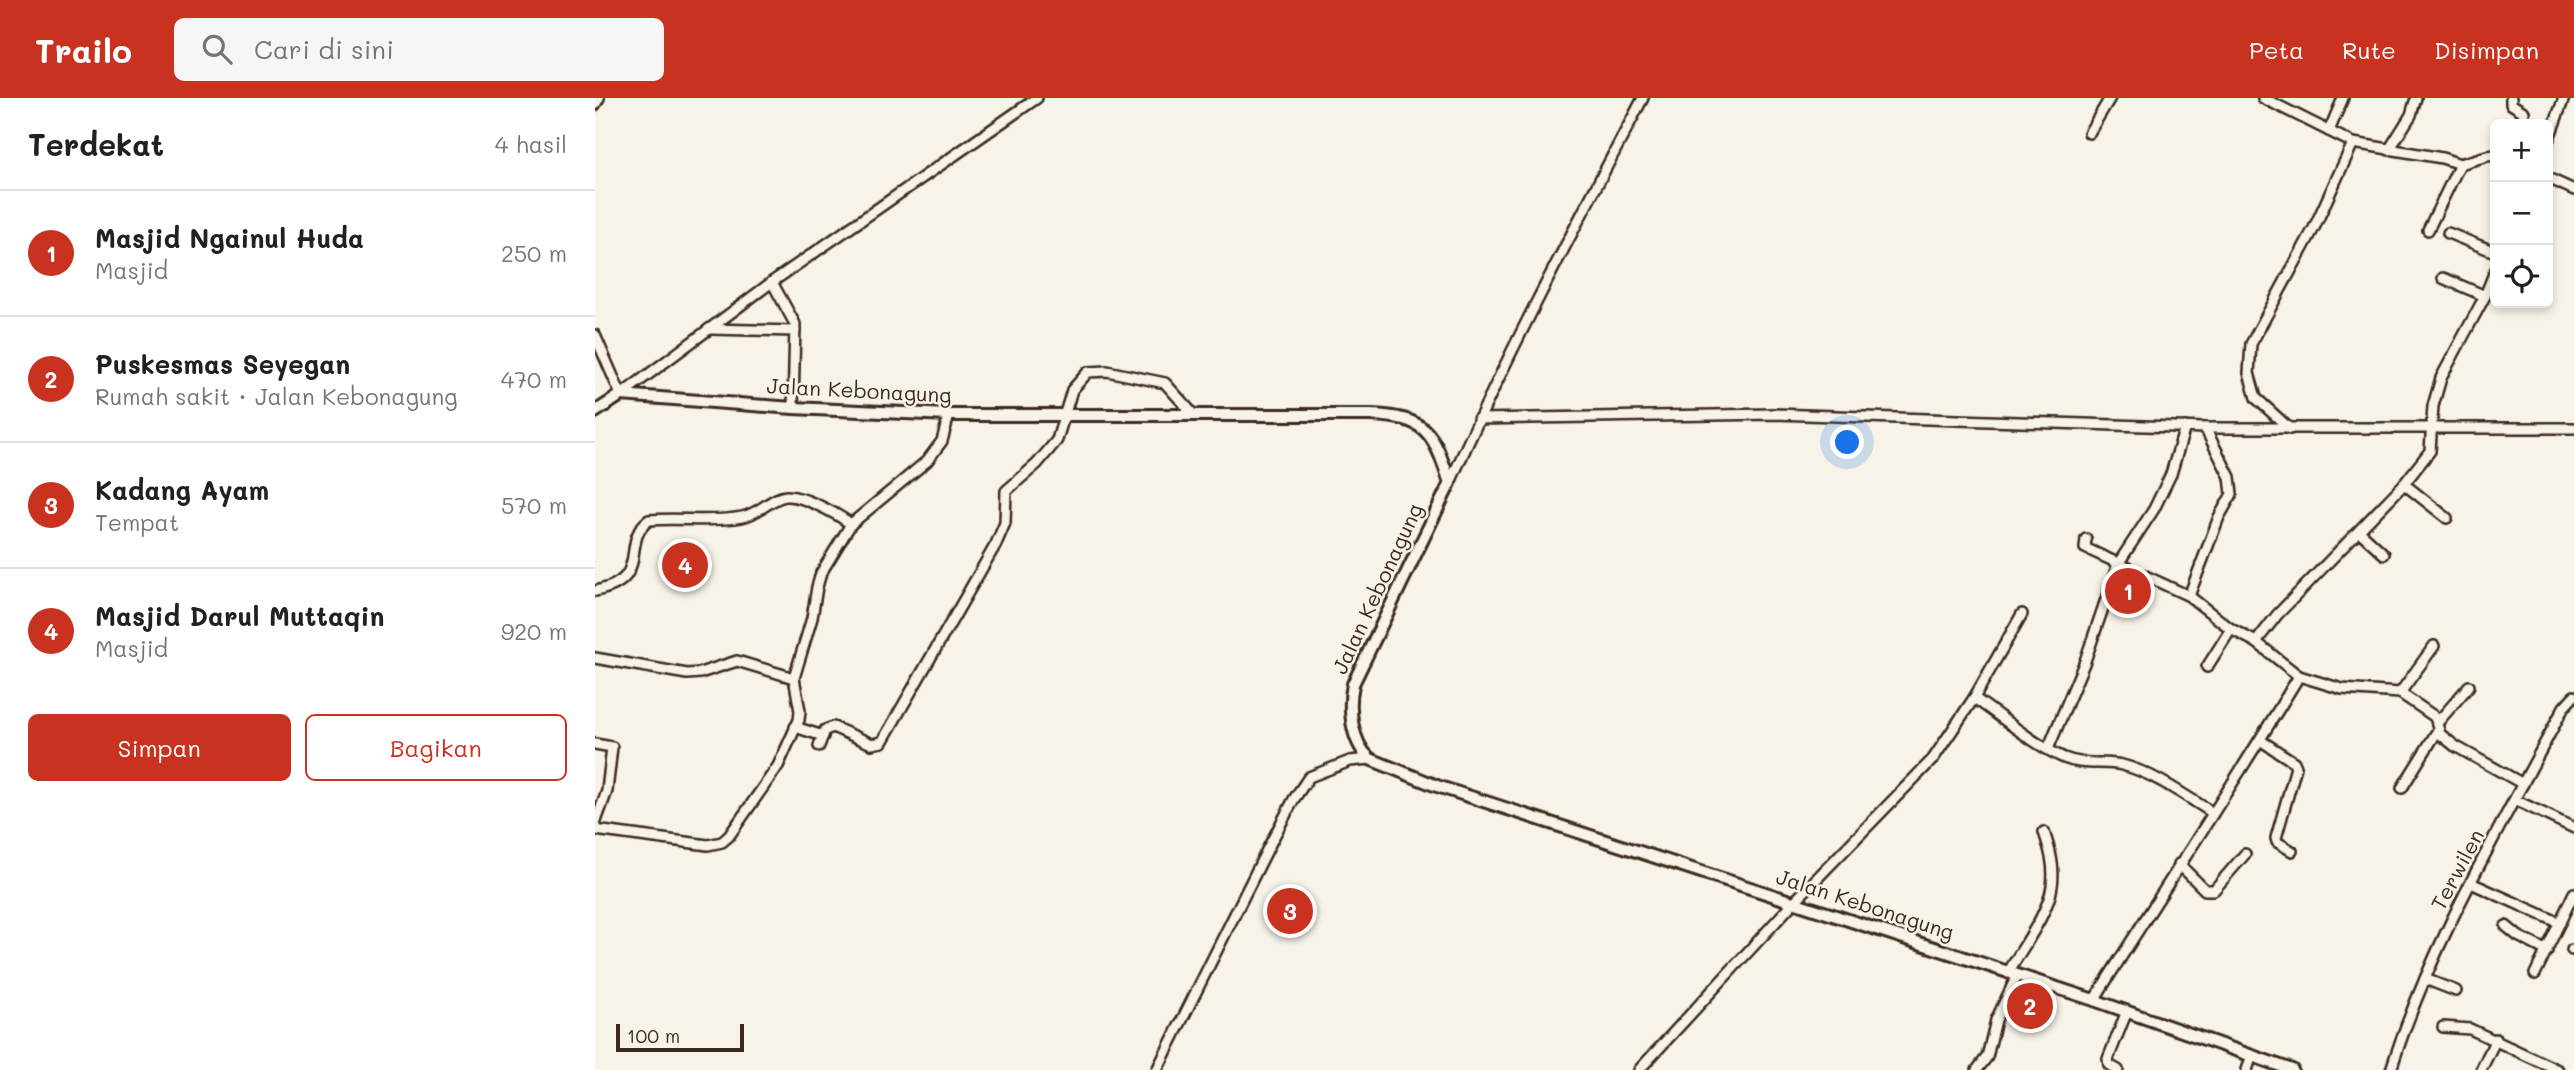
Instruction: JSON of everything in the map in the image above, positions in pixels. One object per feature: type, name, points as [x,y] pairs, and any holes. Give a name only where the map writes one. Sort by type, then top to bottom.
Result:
[{"type":"main road","name":"Jalan Kebonagung","points":[[621,395],[793,408],[949,415],[1370,415],[1406,418],[1418,425],[1435,444],[1450,484],[1353,684],[1349,700],[1354,733],[1364,754],[1370,759],[1437,786],[2094,1000],[2292,1070]]},
{"type":"main road","points":[[595,412],[621,395]]},
{"type":"street","points":[[595,105],[599,98]]},
{"type":"street","points":[[1450,484],[1557,261],[1643,98]]},
{"type":"street","points":[[2089,132],[2110,98]]},
{"type":"street","points":[[2263,98],[2353,143],[2442,158],[2460,164],[2490,156]]},
{"type":"street","points":[[2329,131],[2343,98]]},
{"type":"street","points":[[2389,149],[2411,115],[2416,98]]},
{"type":"street","points":[[2511,98],[2511,104],[2524,112],[2523,119]]},
{"type":"street","points":[[2553,122],[2564,98]]},
{"type":"street","points":[[595,335],[621,395],[772,282],[1033,99]]},
{"type":"street","points":[[2290,429],[2256,398],[2249,373],[2251,344],[2314,228],[2353,143]]},
{"type":"street","points":[[2428,230],[2460,164]]},
{"type":"street","points":[[2553,180],[2574,190]]},
{"type":"street","points":[[2448,233],[2490,250]]},
{"type":"street","points":[[2443,278],[2485,296]]},
{"type":"street","points":[[772,282],[792,318],[795,331],[793,408]]},
{"type":"street","points":[[2256,642],[2277,615],[2404,484],[2430,451],[2433,406],[2441,378],[2490,284]]},
{"type":"street","points":[[709,329],[795,331]]},
{"type":"street","points":[[819,746],[825,730],[834,727],[872,744],[882,742],[1000,537],[1005,523],[1006,491],[1037,464],[1057,440],[1074,386],[1083,375],[1092,370],[1119,373],[1168,385],[1194,415]]},
{"type":"street","points":[[1479,419],[1774,414],[2205,428],[2574,428]]},
{"type":"street","points":[[595,830],[708,845],[722,842],[729,836],[778,766],[795,727],[800,711],[794,678],[812,618],[821,573],[851,524],[927,461],[942,441],[949,415]]},
{"type":"street","points":[[2048,749],[2085,661],[2118,564],[2154,509],[2171,474],[2185,427]]},
{"type":"street","points":[[2189,596],[2219,517],[2232,494],[2230,477],[2205,428]]},
{"type":"street","points":[[2404,484],[2447,518]]},
{"type":"street","points":[[595,591],[617,586],[625,578],[639,531],[649,520],[702,521],[734,518],[753,514],[786,496],[826,509],[851,524]]},
{"type":"street","points":[[2359,531],[2384,554]]},
{"type":"street","points":[[2086,539],[2085,548],[2189,596],[2231,629],[2256,642],[2299,676],[2342,689],[2400,693],[2428,712],[2455,746],[2523,784]]},
{"type":"street","points":[[1639,1070],[1794,902],[1933,759],[1974,698],[2022,614]]},
{"type":"street","points":[[2207,667],[2231,629]]},
{"type":"street","points":[[2400,693],[2434,646]]},
{"type":"street","points":[[595,659],[687,674],[700,673],[737,661],[794,678]]},
{"type":"street","points":[[2094,1000],[2299,676]]},
{"type":"street","points":[[2402,788],[2438,726],[2469,685]]},
{"type":"street","name":"Terwilen","points":[[2391,1070],[2445,933],[2564,707],[2574,696]]},
{"type":"street","points":[[1974,698],[2064,758],[2084,764],[2102,763],[2132,768],[2213,813]]},
{"type":"street","points":[[795,727],[823,736]]},
{"type":"street","points":[[2260,740],[2294,762],[2296,767],[2276,838],[2277,842],[2292,851]]},
{"type":"street","points":[[595,744],[612,747],[607,791],[595,824]]},
{"type":"street","points":[[1157,1070],[1268,848],[1309,777],[1350,761],[1370,759]]},
{"type":"street","points":[[2515,800],[2574,828]]},
{"type":"street","points":[[1977,1070],[1987,1057],[1996,1020],[2013,975],[2052,888],[2051,854],[2044,832]]},
{"type":"street","points":[[2179,864],[2204,890],[2214,890],[2245,854]]},
{"type":"street","points":[[2471,883],[2560,923]]},
{"type":"street","points":[[2535,974],[2574,893]]},
{"type":"street","points":[[2506,926],[2518,936],[2546,951]]},
{"type":"street","points":[[2425,979],[2456,992]]},
{"type":"street","points":[[2118,1070],[2109,1065],[2108,1059],[2127,1011]]},
{"type":"street","points":[[2443,1027],[2470,1029],[2558,1070]]},
{"type":"street","points":[[2481,1070],[2496,1039]]},
{"type":"street","points":[[2247,1070],[2252,1055]]},
{"type":"place","name":"Masjid Darul Muttaqin","points":[[685,565]]},
{"type":"place","name":"Masjid Ngainul Huda","points":[[2128,591]]},
{"type":"place","name":"Kadang Ayam","points":[[1290,911]]},
{"type":"place","name":"Puskesmas Seyegan","points":[[2030,1006]]}]
